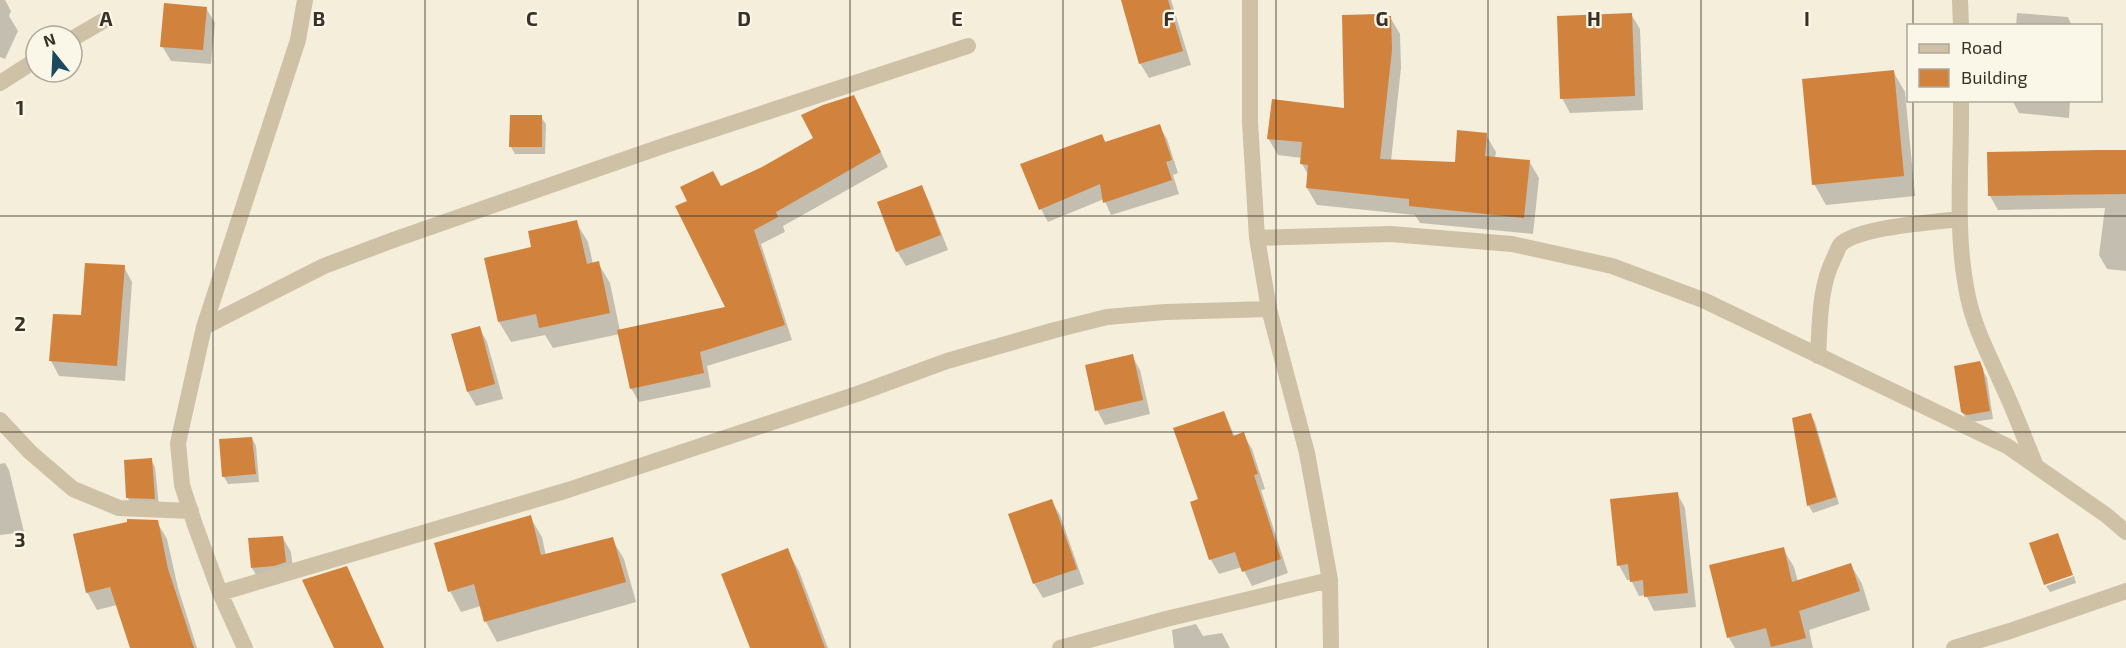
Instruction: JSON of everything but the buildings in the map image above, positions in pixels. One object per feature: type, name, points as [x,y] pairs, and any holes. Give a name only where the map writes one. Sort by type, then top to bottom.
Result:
[{"type":"street","points":[[245,648],[220,593],[182,484],[178,443],[204,327],[298,40],[306,0]]},
{"type":"street","points":[[1251,0],[1250,122],[1257,238],[1269,309],[1307,453],[1330,580],[1332,648]]},
{"type":"street","points":[[1960,0],[1960,24]]},
{"type":"street","points":[[84,32],[103,21]]},
{"type":"street","points":[[204,327],[324,266],[375,246],[652,150],[968,46]]},
{"type":"street","points":[[0,83],[24,68]]},
{"type":"street","points":[[1961,102],[1961,250],[1968,297],[1978,334],[2000,379],[2036,467]]},
{"type":"street","points":[[1818,356],[1820,315],[1826,274],[1840,245],[1864,233],[1920,223],[1960,219]]},
{"type":"street","points":[[1257,238],[1391,234],[1512,244],[1612,266],[1702,300],[2007,446],[2106,515],[2126,532]]},
{"type":"street","points":[[220,593],[568,490],[857,394],[947,361],[1056,330],[1107,317],[1165,312],[1269,309]]},
{"type":"street","points":[[0,420],[30,452],[73,489],[119,508],[191,511]]},
{"type":"street","points":[[1060,648],[1166,619],[1330,580]]},
{"type":"street","points":[[1954,648],[2126,591]]}]
